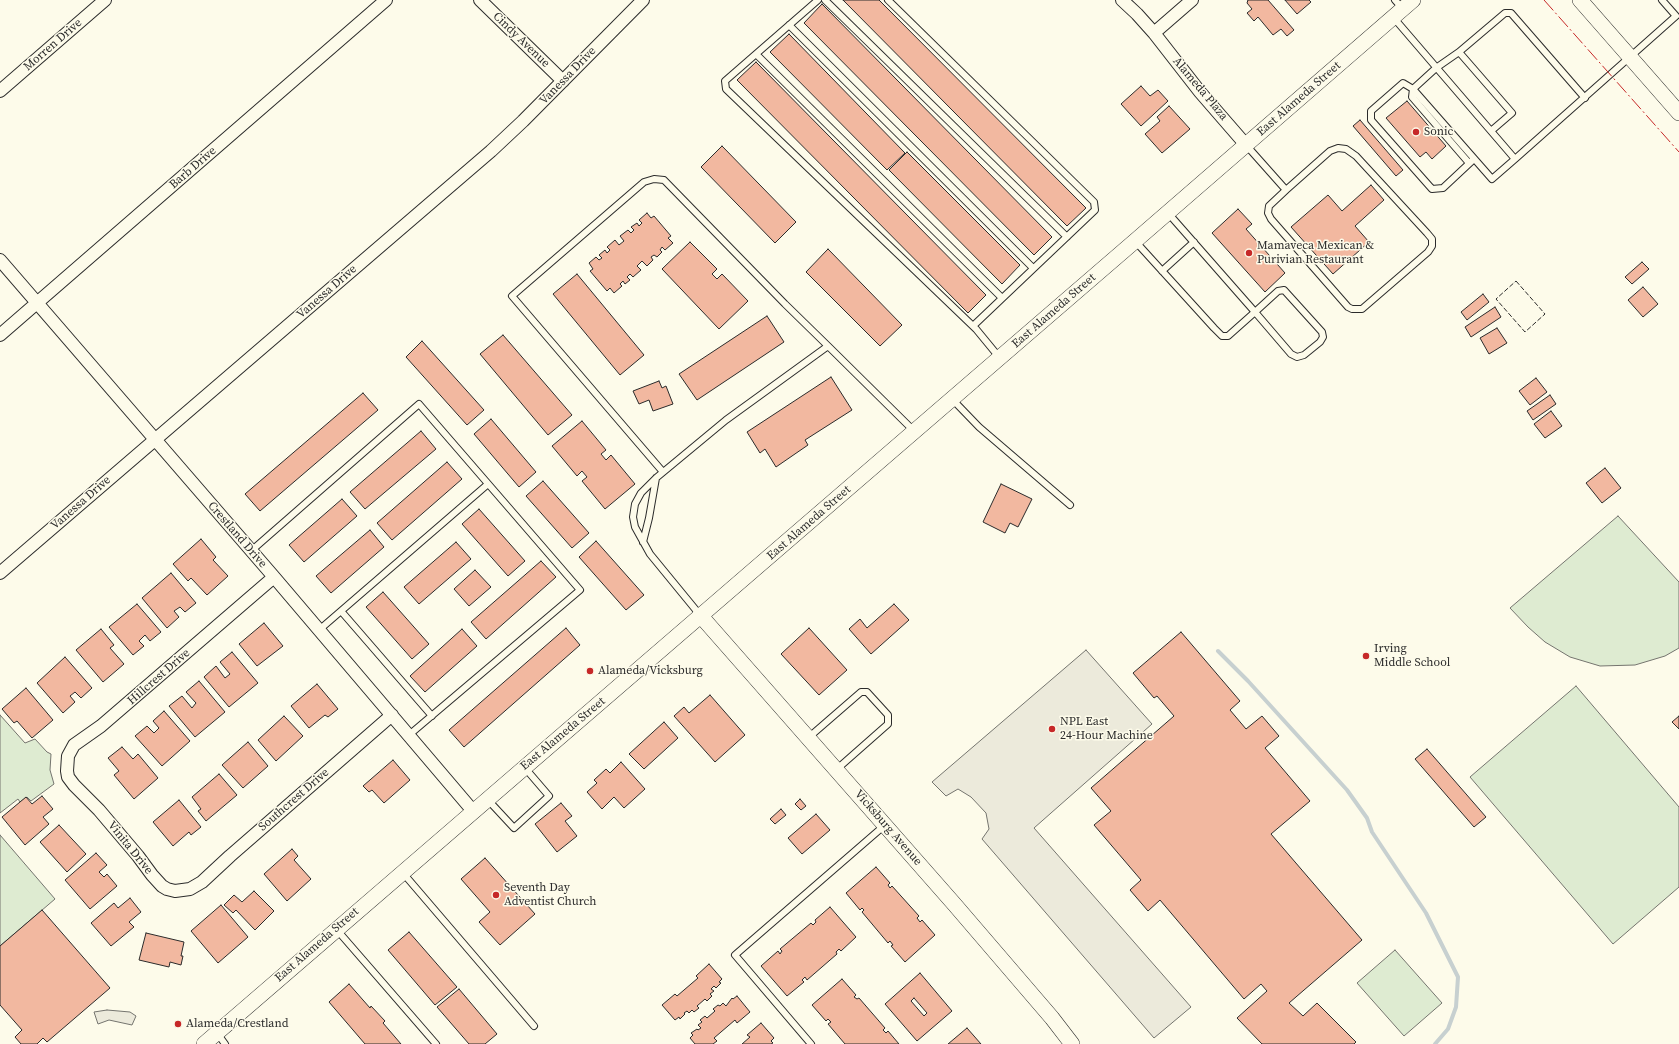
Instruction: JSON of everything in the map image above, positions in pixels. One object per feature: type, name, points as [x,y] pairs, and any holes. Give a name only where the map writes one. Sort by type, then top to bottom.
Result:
[{"type":"street","name":"Morren Drive","points":[[0,91],[106,0]]},
{"type":"street","name":"Barb Drive","points":[[0,335],[386,0]]},
{"type":"street","name":"Cindy Avenue","points":[[480,0],[563,81]]},
{"type":"street","name":"Vanessa Drive","points":[[0,573],[491,151],[643,0]]},
{"type":"street","name":"Alameda Plaza","points":[[1122,0],[1154,33],[1200,92],[1246,146]]},
{"type":"street","points":[[1154,33],[1192,0]]},
{"type":"street","points":[[1580,0],[1679,112]]},
{"type":"street","name":"East Alameda Street","points":[[204,1044],[221,1038],[336,929],[1246,146],[1401,6]]},
{"type":"street","name":"Crestland Drive","points":[[0,260],[473,810]]},
{"type":"street","name":"Hillcrest Drive","points":[[74,785],[68,777],[67,771],[68,756],[74,745],[101,726],[274,577]]},
{"type":"street","name":"Vicksburg Avenue","points":[[700,615],[885,825],[1052,1018],[1072,1044]]},
{"type":"street","name":"Southcrest Drive","points":[[196,886],[392,714]]},
{"type":"street","name":"Vinita Drive","points":[[74,785],[99,810],[162,886],[175,891],[190,889],[196,886]]},
{"type":"lane","points":[[818,0],[725,81],[726,88],[973,326],[1000,358]]},
{"type":"lane","points":[[825,0],[1067,237]]},
{"type":"lane","points":[[888,0],[1094,202],[1095,210],[973,326]]},
{"type":"lane","points":[[1472,161],[1443,188],[1432,189],[1371,120],[1371,111],[1403,83],[1413,89],[1472,161],[1492,179],[1678,15],[1662,0]]},
{"type":"lane","points":[[1401,6],[1436,68],[1515,158]]},
{"type":"lane","points":[[1413,89],[1436,68],[1459,52],[1505,13],[1511,12],[1585,98]]},
{"type":"lane","points":[[789,25],[1033,268]]},
{"type":"lane","points":[[1459,52],[1512,113],[1491,131]]},
{"type":"lane","points":[[756,54],[1002,298]]},
{"type":"lane","points":[[1246,146],[1286,190]]},
{"type":"lane","points":[[1338,148],[1346,149],[1356,156],[1422,228],[1432,240],[1432,246],[1428,252],[1362,309],[1352,309],[1348,307],[1271,220],[1268,213],[1269,206],[1286,190],[1330,152],[1338,148]]},
{"type":"lane","points":[[663,472],[512,296],[644,182],[654,179],[664,180],[785,304],[915,432]]},
{"type":"lane","points":[[1135,242],[1222,336],[1228,336],[1255,312],[1278,291],[1284,290],[1322,332],[1323,337],[1320,342],[1304,355],[1297,357],[1291,354],[1255,312],[1194,242],[1168,213]]},
{"type":"lane","points":[[1162,271],[1194,242]]},
{"type":"lane","points":[[700,615],[657,563],[643,542],[633,517],[635,504],[641,493],[656,478],[726,420],[828,346]]},
{"type":"lane","points":[[952,399],[979,427],[1070,505]]},
{"type":"lane","points":[[251,551],[419,404],[580,590],[409,735]]},
{"type":"lane","points":[[643,542],[656,478]]},
{"type":"lane","points":[[319,630],[488,484]]},
{"type":"lane","points":[[340,611],[432,716]]},
{"type":"lane","points":[[808,738],[861,692],[867,692],[888,715],[888,724],[836,770]]},
{"type":"lane","points":[[487,799],[514,828],[549,796],[524,767]]},
{"type":"lane","points":[[811,1044],[735,955],[885,825]]},
{"type":"lane","points":[[402,872],[534,1026]]},
{"type":"lane","points":[[336,929],[436,1044]]},
{"type":"green space","points":[[1618,516],[1679,582],[1679,648],[1665,656],[1635,665],[1600,666],[1570,657],[1545,642],[1510,608]]},
{"type":"green space","points":[[1576,686],[1679,807],[1679,887],[1613,944],[1470,777]]},
{"type":"green space","points":[[0,715],[25,743],[35,739],[47,752],[51,754],[50,770],[54,784],[31,801],[27,797],[20,802],[18,799],[0,813]]},
{"type":"green space","points":[[0,835],[55,899],[0,946]]},
{"type":"green space","points":[[1395,950],[1442,1003],[1404,1036],[1357,983]]},
{"type":"shaded area","points":[[1086,650],[1152,724],[1034,828],[1191,1007],[1154,1038],[982,839],[989,829],[986,813],[971,797],[958,789],[946,796],[932,782]]},
{"type":"shaded area","points":[[107,1010],[130,1012],[136,1016],[132,1025],[109,1020],[98,1024],[94,1012]]},
{"type":"building","points":[[843,0],[879,0],[1086,208],[1067,226]]},
{"type":"building","points":[[1248,0],[1268,0],[1294,30],[1287,36],[1281,29],[1273,35],[1258,17],[1254,21],[1247,13],[1252,9],[1247,3]]},
{"type":"building","points":[[1285,0],[1309,0],[1311,2],[1297,14]]},
{"type":"building","points":[[822,4],[1052,237],[1034,255],[804,23]]},
{"type":"building","points":[[789,34],[905,153],[887,170],[770,52]]},
{"type":"building","points":[[756,62],[986,295],[968,313],[737,80]]},
{"type":"building","points":[[1141,86],[1150,96],[1158,90],[1168,101],[1141,126],[1121,104]]},
{"type":"building","name":"Sonic","points":[[1407,101],[1446,146],[1432,159],[1426,152],[1420,157],[1386,118]]},
{"type":"building","points":[[1169,106],[1190,129],[1162,153],[1145,134],[1160,121],[1157,117]]},
{"type":"building","points":[[1360,120],[1403,170],[1396,176],[1353,126]]},
{"type":"building","points":[[722,146],[796,222],[775,243],[701,167]]},
{"type":"building","points":[[907,152],[1020,265],[1002,284],[889,170]]},
{"type":"building","points":[[1371,185],[1384,200],[1355,226],[1369,242],[1333,274],[1291,227],[1328,195],[1342,211]]},
{"type":"building","name":"Mamaveca Mexican & Purivian Restaurant","points":[[1238,209],[1252,224],[1246,229],[1285,273],[1265,292],[1212,233]]},
{"type":"building","points":[[647,213],[651,218],[654,216],[671,236],[668,238],[673,243],[665,250],[662,247],[660,250],[662,252],[657,257],[654,255],[651,257],[653,260],[647,266],[642,261],[637,266],[641,270],[633,277],[630,274],[627,277],[630,280],[625,284],[623,281],[620,284],[622,286],[614,293],[610,288],[607,291],[590,271],[593,269],[589,263],[596,257],[599,260],[602,258],[599,255],[605,250],[607,253],[610,250],[607,247],[615,240],[619,245],[624,241],[620,236],[628,230],[631,233],[634,230],[631,227],[637,223],[639,226],[642,223],[639,220]]},
{"type":"building","points":[[690,242],[717,269],[712,274],[717,279],[722,274],[748,301],[719,329],[662,269]]},
{"type":"building","points":[[828,249],[902,325],[880,346],[806,272]]},
{"type":"building","points":[[1642,262],[1649,269],[1632,284],[1625,277]]},
{"type":"building","points":[[577,274],[644,355],[620,375],[553,294]]},
{"type":"building","points":[[1643,287],[1658,304],[1643,317],[1628,300]]},
{"type":"building","points":[[1483,294],[1489,302],[1467,320],[1461,312]]},
{"type":"building","points":[[1495,307],[1501,317],[1471,337],[1465,327]]},
{"type":"building","points":[[767,316],[784,342],[697,400],[679,374]]},
{"type":"building","points":[[1497,328],[1507,343],[1489,354],[1480,338]]},
{"type":"building","points":[[503,335],[572,415],[548,435],[480,354]]},
{"type":"building","points":[[422,341],[484,410],[467,425],[406,357]]},
{"type":"building","points":[[831,377],[852,410],[805,440],[808,445],[776,467],[765,449],[760,453],[747,432]]},
{"type":"building","points":[[1536,378],[1547,392],[1530,405],[1519,391]]},
{"type":"building","points":[[659,381],[662,388],[666,386],[673,404],[653,411],[649,400],[639,404],[633,391]]},
{"type":"building","points":[[363,393],[378,410],[260,511],[245,494]]},
{"type":"building","points":[[1550,395],[1556,404],[1533,420],[1527,411]]},
{"type":"building","points":[[1551,411],[1562,426],[1545,438],[1534,424]]},
{"type":"building","points":[[491,419],[536,472],[519,487],[474,434]]},
{"type":"building","points":[[582,421],[606,450],[601,454],[606,460],[611,455],[635,484],[605,509],[582,481],[587,477],[582,471],[577,476],[552,446]]},
{"type":"building","points":[[421,431],[436,449],[365,509],[350,492]]},
{"type":"building","points":[[447,462],[462,479],[392,540],[377,523]]},
{"type":"building","points":[[1605,468],[1621,488],[1602,503],[1586,483]]},
{"type":"building","points":[[543,481],[589,533],[572,548],[526,496]]},
{"type":"building","points":[[1001,484],[1032,499],[1018,527],[1010,523],[1005,533],[983,522]]},
{"type":"building","points":[[342,499],[357,516],[304,562],[289,545]]},
{"type":"building","points":[[479,509],[525,561],[508,576],[462,524]]},
{"type":"building","points":[[370,530],[384,547],[331,593],[316,576]]},
{"type":"building","points":[[201,539],[216,557],[213,560],[228,576],[207,595],[191,578],[188,581],[173,564]]},
{"type":"building","points":[[596,541],[644,595],[626,610],[579,557]]},
{"type":"building","points":[[456,542],[471,559],[419,604],[404,587]]},
{"type":"building","points":[[541,561],[556,577],[486,639],[471,622]]},
{"type":"building","points":[[475,570],[491,587],[469,606],[454,589]]},
{"type":"building","points":[[171,573],[196,603],[185,612],[180,607],[174,611],[179,617],[167,628],[142,598]]},
{"type":"building","points":[[383,592],[429,644],[412,659],[366,607]]},
{"type":"building","points":[[137,604],[161,632],[150,641],[145,635],[139,641],[144,646],[133,655],[109,627]]},
{"type":"building","points":[[894,604],[909,620],[871,654],[849,629],[860,619],[867,628]]},
{"type":"building","points":[[264,623],[283,646],[257,666],[239,644]]},
{"type":"building","points":[[566,628],[580,645],[464,747],[449,730]]},
{"type":"building","points":[[809,628],[847,670],[819,695],[781,654]]},
{"type":"building","points":[[101,629],[114,645],[110,648],[124,664],[103,682],[76,650]]},
{"type":"building","points":[[462,629],[477,646],[425,692],[410,676]]},
{"type":"building","points":[[1181,632],[1240,701],[1230,710],[1246,729],[1262,716],[1279,736],[1265,748],[1310,801],[1271,834],[1362,940],[1289,1003],[1303,1016],[1317,1003],[1356,1042],[1354,1044],[1262,1044],[1237,1018],[1267,991],[1261,984],[1244,999],[1160,900],[1148,911],[1130,890],[1141,880],[1094,825],[1111,811],[1091,788],[1174,716],[1157,696],[1154,698],[1133,673]]},
{"type":"building","points":[[232,652],[258,683],[229,707],[204,677],[216,666],[225,678],[230,674],[220,662]]},
{"type":"building","points":[[65,657],[92,688],[81,698],[75,692],[70,696],[75,702],[63,713],[37,683]]},
{"type":"building","points":[[199,681],[225,712],[195,737],[169,706],[182,696],[192,708],[196,703],[186,692]]},
{"type":"building","points":[[317,684],[338,709],[328,717],[325,715],[309,728],[291,706]]},
{"type":"building","points":[[26,688],[53,720],[32,738],[17,721],[14,723],[2,709]]},
{"type":"building","points":[[710,695],[745,735],[715,762],[674,716],[684,707],[689,713]]},
{"type":"building","points":[[164,711],[190,741],[162,766],[135,736],[147,726],[154,733],[159,728],[153,721]]},
{"type":"building","points":[[284,716],[303,736],[276,761],[258,740]]},
{"type":"building","points":[[1679,716],[1679,729],[1672,722]]},
{"type":"building","points":[[664,722],[678,738],[644,769],[629,754]]},
{"type":"building","points":[[248,742],[268,766],[243,788],[222,765]]},
{"type":"building","points":[[122,747],[133,759],[138,754],[158,778],[134,799],[114,775],[119,771],[108,758]]},
{"type":"building","points":[[1427,749],[1486,817],[1474,827],[1415,759]]},
{"type":"building","points":[[393,760],[410,780],[384,803],[372,790],[369,792],[363,786]]},
{"type":"building","points":[[621,762],[645,789],[624,808],[614,797],[602,809],[587,792],[597,783],[594,780],[606,769],[610,773]]},
{"type":"building","points":[[219,774],[237,795],[206,821],[198,811],[201,809],[192,797]]},
{"type":"building","points":[[42,796],[53,809],[43,817],[49,824],[25,845],[2,817],[26,797],[32,804]]},
{"type":"building","points":[[800,799],[806,806],[801,810],[795,804]]},
{"type":"building","points":[[179,800],[201,827],[191,835],[189,832],[173,846],[153,822]]},
{"type":"building","points":[[561,803],[572,816],[565,821],[577,836],[557,852],[535,824]]},
{"type":"building","points":[[781,809],[786,815],[775,824],[770,819]]},
{"type":"building","points":[[816,814],[830,830],[802,854],[788,838]]},
{"type":"building","points":[[59,825],[86,854],[67,872],[40,842]]},
{"type":"building","points":[[292,849],[298,856],[294,860],[311,879],[287,901],[264,874]]},
{"type":"building","points":[[96,853],[107,865],[99,872],[104,877],[107,874],[117,886],[90,909],[65,880]]},
{"type":"building","points":[[485,858],[535,914],[500,945],[479,922],[490,912],[461,879]]},
{"type":"building","points":[[876,867],[890,883],[888,885],[890,888],[892,886],[919,916],[917,918],[920,922],[922,920],[935,935],[905,962],[891,946],[893,945],[890,941],[888,943],[862,912],[864,910],[862,908],[860,910],[846,893]]},
{"type":"building","points":[[254,891],[274,911],[255,930],[236,910],[233,913],[224,905],[234,895],[242,902]]},
{"type":"building","points":[[130,898],[141,912],[129,922],[134,927],[111,946],[91,923],[114,903],[118,908]]},
{"type":"building","points":[[221,905],[248,937],[218,963],[191,931]]},
{"type":"building","points":[[830,907],[856,937],[841,951],[839,949],[836,952],[837,954],[807,980],[805,977],[802,980],[804,982],[787,996],[761,966],[778,951],[780,954],[782,951],[780,949],[811,923],[813,925],[816,922],[815,920]]},
{"type":"building","points":[[42,910],[110,988],[47,1042],[43,1038],[37,1044],[21,1044],[15,1037],[22,1030],[0,1005],[0,946]]},
{"type":"building","points":[[409,932],[457,987],[435,1005],[388,950]]},
{"type":"building","points":[[146,933],[184,942],[181,965],[170,962],[169,967],[139,960]]},
{"type":"building","points":[[709,964],[722,979],[719,982],[721,983],[716,988],[714,986],[711,989],[714,991],[710,994],[712,996],[707,1001],[705,999],[697,1006],[699,1008],[694,1012],[692,1010],[689,1013],[687,1011],[680,1019],[679,1017],[675,1020],[662,1005],[675,994],[677,996],[698,978],[696,976]]},
{"type":"building","points":[[920,973],[952,1011],[917,1041],[885,1004]],"holes":[[[914,998],[927,1013],[924,1016],[911,1001]]]},
{"type":"building","points":[[842,979],[856,995],[854,997],[857,999],[859,998],[885,1028],[883,1030],[886,1033],[888,1031],[899,1044],[845,1044],[828,1024],[831,1022],[828,1019],[826,1021],[812,1005]]},
{"type":"building","points":[[349,984],[370,1008],[371,1006],[385,1021],[383,1023],[401,1044],[365,1044],[329,1002]]},
{"type":"building","points":[[459,989],[497,1034],[485,1044],[469,1044],[437,1007]]},
{"type":"building","points":[[737,996],[750,1012],[737,1023],[735,1020],[714,1038],[717,1041],[713,1044],[695,1044],[690,1038],[693,1035],[691,1033],[701,1028],[698,1025],[702,1022],[700,1020],[705,1016],[707,1018],[715,1011],[713,1009],[718,1005],[720,1006],[723,1003],[726,1006],[732,998],[733,999]]},
{"type":"building","points":[[761,1023],[774,1038],[771,1041],[773,1043],[742,1044],[750,1037],[747,1035]]},
{"type":"building","points":[[967,1028],[981,1044],[948,1044]]},
{"type":"waterway","points":[[1218,651],[1248,681],[1347,790],[1367,818],[1372,832],[1426,913],[1458,977],[1456,1007],[1448,1029],[1435,1044]]},
{"type":"fence","points":[[1516,281],[1545,314],[1525,332],[1496,299],[1516,281]]},
{"type":"power","points":[[1544,0],[1679,152]]},
{"type":"place","name":"Sonic","points":[[1416,132]]},
{"type":"place","name":"Mamaveca Mexican & Purivian Restaurant","points":[[1249,253]]},
{"type":"place","name":"Irving Middle School","points":[[1366,656]]},
{"type":"place","name":"Alameda/Vicksburg","points":[[590,671]]},
{"type":"place","name":"NPL East 24-Hour Machine","points":[[1052,729]]},
{"type":"place","name":"Seventh Day Adventist Church","points":[[496,895]]},
{"type":"place","name":"Alameda/Crestland","points":[[178,1024]]}]
